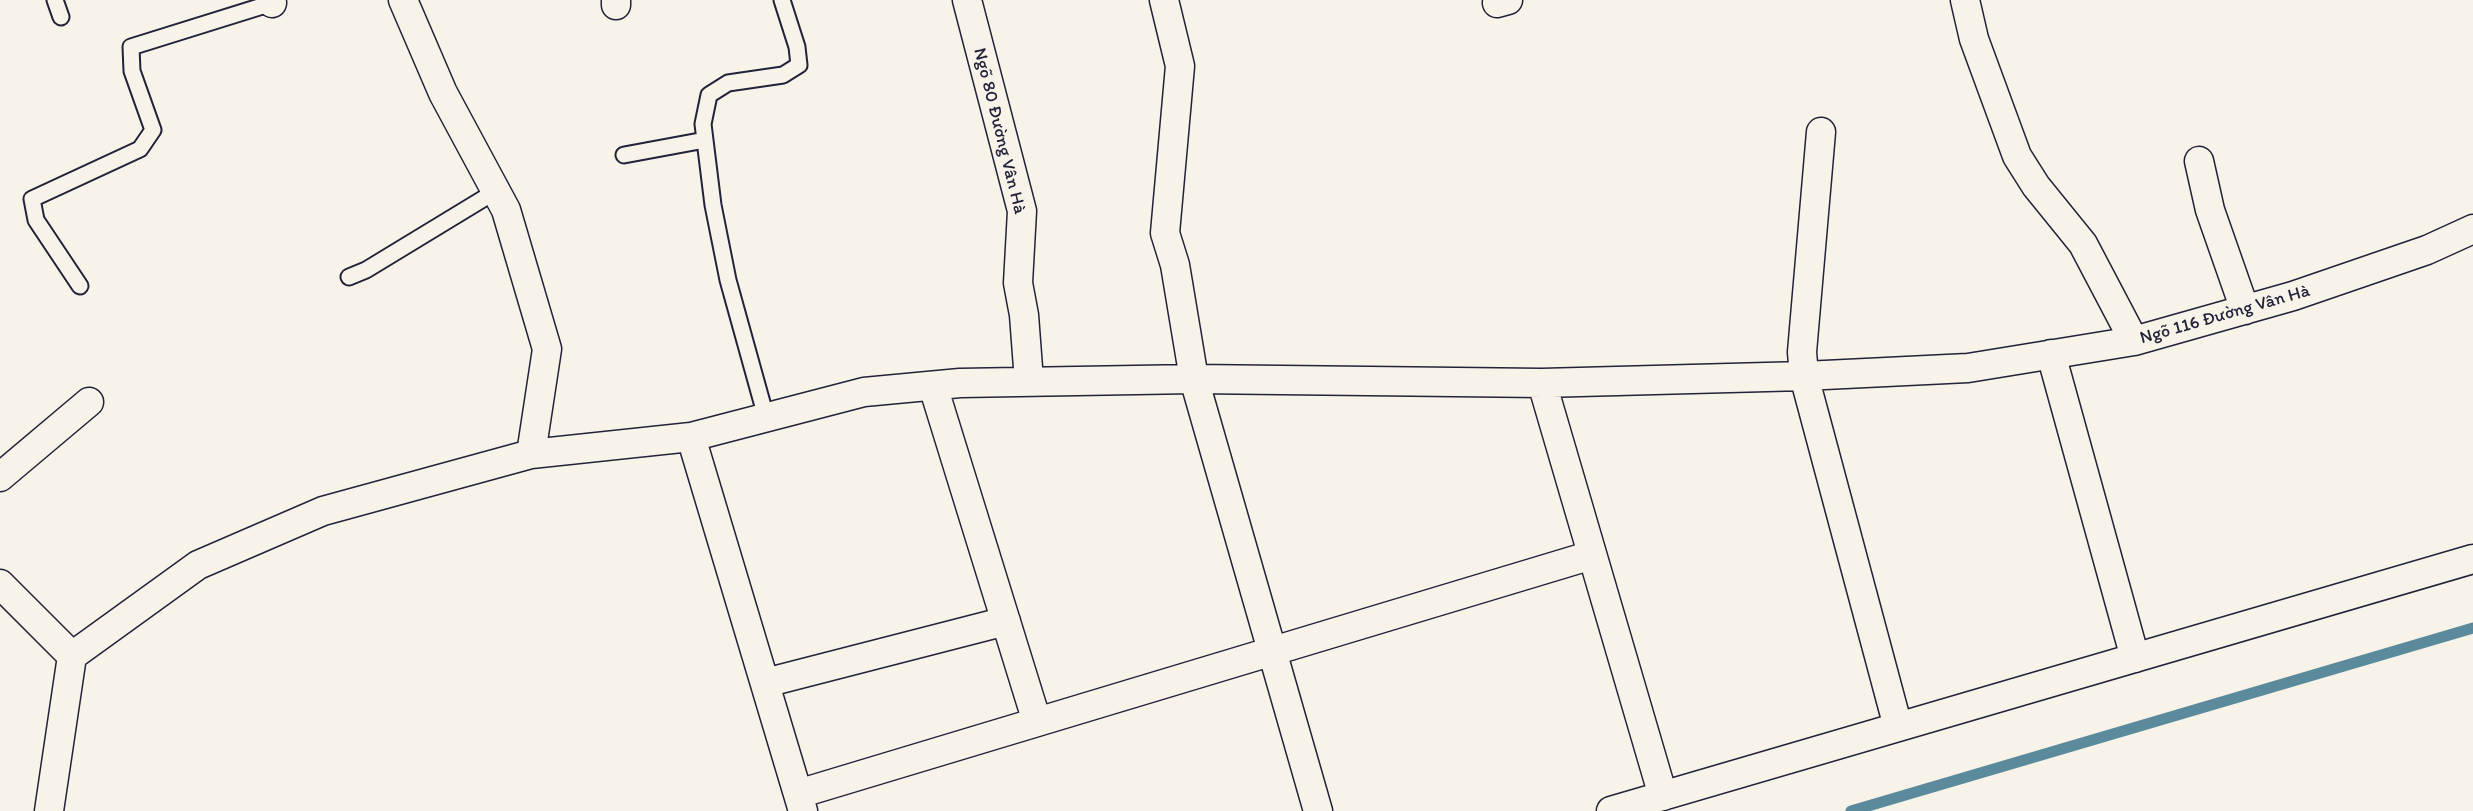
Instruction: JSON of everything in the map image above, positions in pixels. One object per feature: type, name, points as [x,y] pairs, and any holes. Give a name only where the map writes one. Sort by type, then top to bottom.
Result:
[{"type":"street","points":[[403,0],[443,93],[506,210],[547,349],[531,454]]},
{"type":"street","name":"Ngõ 80 Đường Vân Hà","points":[[967,0],[1022,211],[1018,283],[1024,315],[1029,382]]},
{"type":"street","points":[[1164,0],[1180,66],[1165,233],[1175,265],[1194,379],[1318,811]]},
{"type":"street","points":[[1965,0],[1974,39],[2018,156],[2036,186],[2083,244],[2134,342]]},
{"type":"street","points":[[1821,132],[1802,352],[1804,376],[1898,727]]},
{"type":"street","points":[[2199,161],[2210,210],[2245,310]]},
{"type":"street","name":"Ngõ 116 Đường Vân Hà","points":[[72,656],[198,565],[323,511],[531,454],[691,437],[864,392],[933,386],[1029,382],[1194,379],[1542,383],[1804,376],[1968,368],[2134,342],[2293,296],[2427,250],[2473,229]]},
{"type":"street","points":[[2051,354],[2135,658]]},
{"type":"street","points":[[1542,383],[1663,796]]},
{"type":"street","points":[[933,386],[1037,722]]},
{"type":"street","points":[[0,477],[89,402]]},
{"type":"street","points":[[691,437],[801,802],[1037,722],[1592,555]]},
{"type":"street","points":[[1611,811],[2473,559]]},
{"type":"street","points":[[0,584],[72,656],[49,811]]},
{"type":"street","points":[[765,683],[1006,621]]},
{"type":"lane","points":[[55,0],[61,16]]},
{"type":"lane","points":[[766,418],[728,280],[713,205],[703,124],[709,95],[728,83],[783,75],[799,64],[797,47],[782,0]]},
{"type":"lane","points":[[80,286],[36,220],[32,200],[140,149],[153,130],[132,71],[132,47],[272,1]]},
{"type":"lane","points":[[624,155],[705,140]]},
{"type":"lane","points":[[349,277],[366,270],[496,192]]},
{"type":"waterway","points":[[1851,811],[2473,628]]}]
